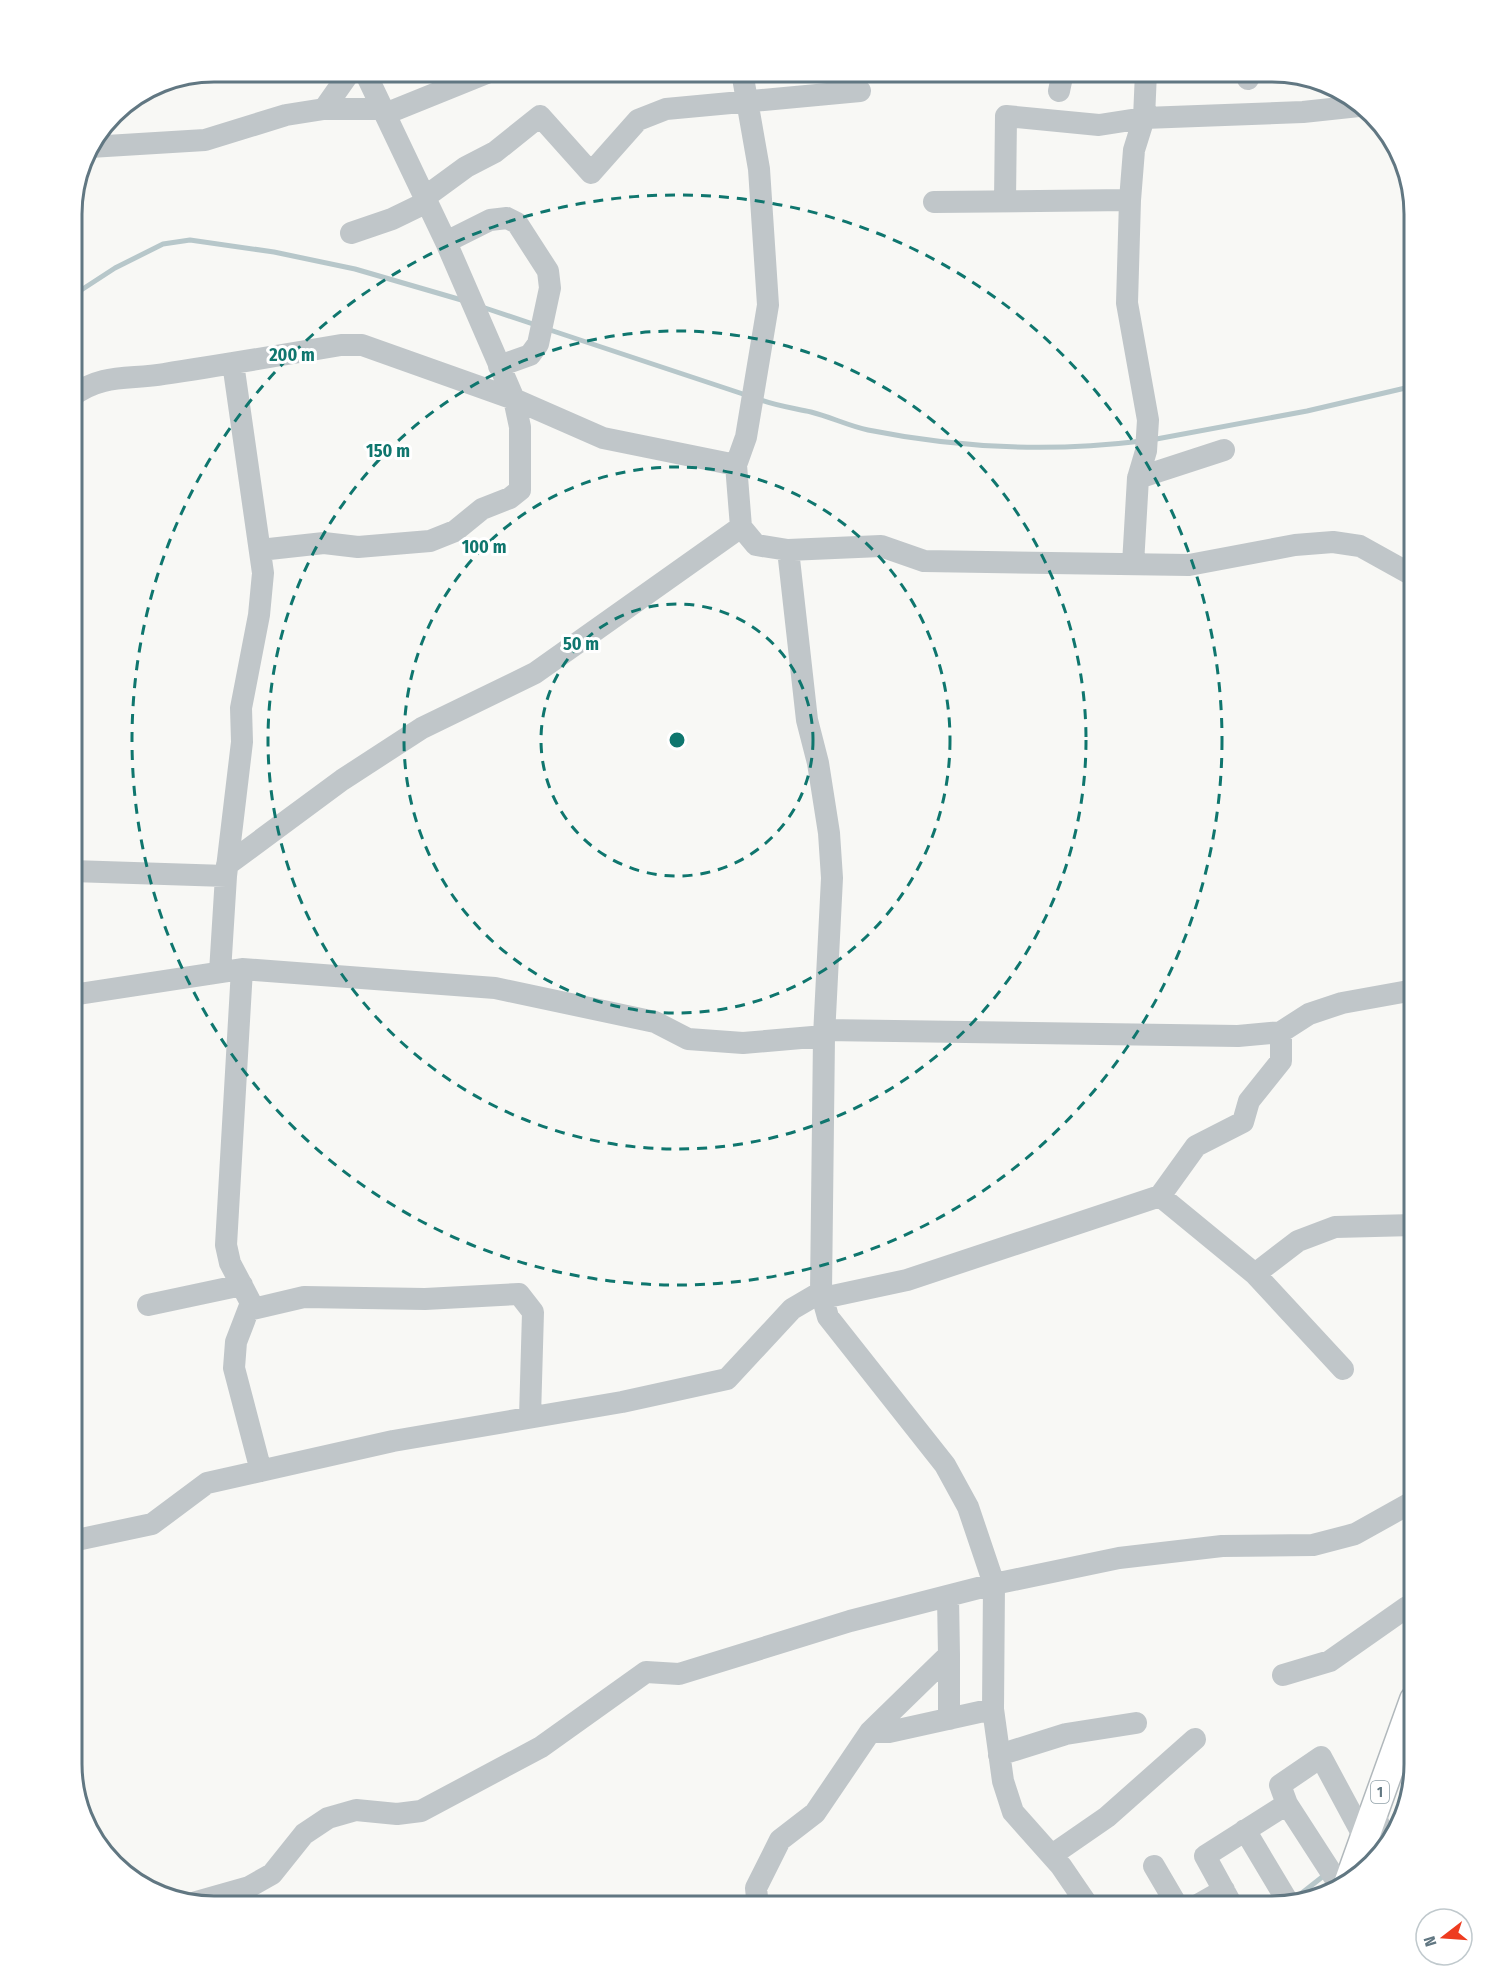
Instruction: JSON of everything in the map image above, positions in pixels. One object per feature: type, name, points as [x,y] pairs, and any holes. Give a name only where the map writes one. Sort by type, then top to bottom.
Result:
[{"type":"main road","name":"1","points":[[1372,1846],[1403,1738]]},
{"type":"street","points":[[324,110],[343,82]]},
{"type":"street","points":[[260,550],[324,543],[358,547],[430,541],[455,531],[482,509],[510,498],[520,490],[520,427],[514,399],[446,242],[370,82]]},
{"type":"street","points":[[102,146],[206,140],[286,115],[324,110],[384,111],[461,82]]},
{"type":"street","points":[[744,82],[759,169],[768,304],[746,436],[736,465],[741,527],[756,545],[788,550],[881,546],[924,561],[1189,565],[1295,545],[1333,542],[1360,546],[1403,570]]},
{"type":"street","points":[[1133,564],[1138,478],[1146,451],[1148,420],[1127,303],[1134,150],[1144,118],[1146,83]]},
{"type":"street","points":[[351,232],[392,219],[426,200],[466,167],[495,152],[540,116],[591,173],[638,120],[666,109],[860,91]]},
{"type":"street","points":[[1005,201],[1006,116],[1099,125],[1144,118],[1303,112],[1348,107]]},
{"type":"street","points":[[934,202],[1130,200]]},
{"type":"street","points":[[446,242],[490,220],[507,218],[517,223],[548,272],[550,288],[537,344],[531,355],[499,366]]},
{"type":"street","points":[[83,388],[103,380],[158,375],[341,345],[362,345],[514,399],[603,438],[736,465]]},
{"type":"street","points":[[233,363],[263,573],[259,615],[241,708],[242,742],[226,871],[231,971],[226,1245],[230,1263],[251,1303],[237,1342],[234,1368],[261,1471]]},
{"type":"street","points":[[1138,478],[1224,450]]},
{"type":"street","points":[[83,871],[226,871],[342,780],[422,728],[535,673],[741,527]]},
{"type":"street","points":[[788,550],[807,720],[818,764],[831,855],[832,878],[824,1033],[822,1295],[828,1317],[945,1466],[968,1507],[994,1584],[993,1709],[1003,1781],[1013,1812],[1052,1855],[1081,1896]]},
{"type":"street","points":[[82,993],[231,971],[495,988],[655,1022],[688,1039],[743,1043],[824,1033],[1238,1036],[1281,1032],[1309,1014],[1342,1003],[1403,992]]},
{"type":"street","points":[[82,1538],[152,1524],[207,1483],[393,1441],[622,1402],[727,1379],[792,1309],[822,1295],[906,1280],[1160,1196],[1196,1146],[1243,1122],[1249,1101],[1281,1061],[1281,1032]]},
{"type":"street","points":[[1160,1196],[1255,1274],[1343,1369]]},
{"type":"street","points":[[1255,1274],[1298,1241],[1335,1227],[1403,1224]]},
{"type":"street","points":[[148,1305],[242,1285]]},
{"type":"street","points":[[249,1310],[304,1297],[425,1299],[519,1294],[533,1312],[530,1418]]},
{"type":"street","points":[[217,1896],[249,1887],[272,1874],[304,1834],[328,1818],[356,1810],[398,1814],[421,1811],[541,1747],[646,1672],[679,1674],[850,1621],[994,1584],[1119,1558],[1222,1546],[1313,1545],[1354,1534],[1403,1508]]},
{"type":"street","points":[[948,1596],[949,1719]]},
{"type":"street","points":[[1283,1675],[1330,1661],[1403,1610]]},
{"type":"street","points":[[757,1896],[756,1888],[780,1840],[815,1813],[870,1732],[949,1655]]},
{"type":"street","points":[[870,1732],[890,1732],[993,1709]]},
{"type":"street","points":[[999,1755],[1066,1734],[1136,1723]]},
{"type":"street","points":[[1052,1855],[1107,1817],[1195,1740]]},
{"type":"street","points":[[1336,1880],[1287,1804],[1280,1785],[1321,1757],[1372,1846]]},
{"type":"street","points":[[1227,1896],[1205,1856],[1287,1804]]},
{"type":"street","points":[[1245,1830],[1284,1896]]},
{"type":"street","points":[[1154,1866],[1172,1896]]},
{"type":"waterway","points":[[83,289],[115,268],[163,244],[190,240],[274,252],[355,269],[465,301]]},
{"type":"waterway","points":[[482,307],[536,325]]},
{"type":"waterway","points":[[547,329],[746,395]]},
{"type":"waterway","points":[[1151,440],[1307,411],[1403,389]]},
{"type":"waterway","points":[[758,399],[818,414],[868,430],[936,441],[1039,447],[1142,441]]},
{"type":"waterway","points":[[1303,1892],[1326,1874]]}]
